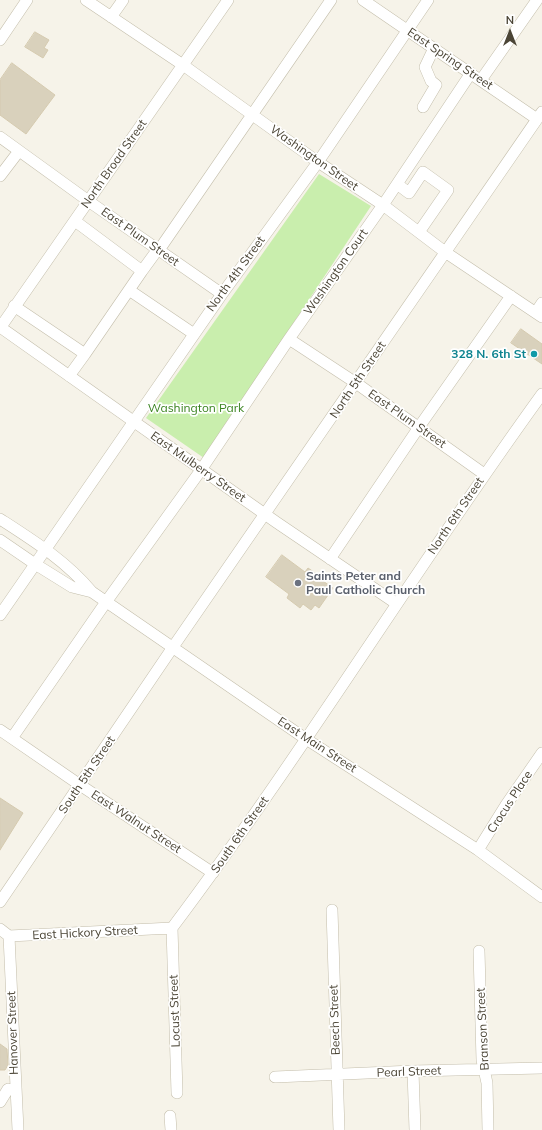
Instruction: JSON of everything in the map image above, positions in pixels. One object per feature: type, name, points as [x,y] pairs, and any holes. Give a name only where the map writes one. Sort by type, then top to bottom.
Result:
[{"type":"street","points":[[0,40],[27,0]]},
{"type":"street","name":"Washington Street","points":[[86,0],[183,65],[318,162],[383,205],[445,252],[539,314]]},
{"type":"street","points":[[111,17],[123,0]]},
{"type":"street","name":"North Broad Street","points":[[0,327],[228,0]]},
{"type":"street","points":[[69,376],[331,0]]},
{"type":"street","name":"East Spring Street","points":[[363,0],[481,80],[540,115]]},
{"type":"street","name":"North 4th Street","points":[[0,615],[222,294],[318,162],[428,0]]},
{"type":"street","points":[[481,80],[537,0]]},
{"type":"street","points":[[422,107],[436,85],[431,81],[425,67],[434,48]]},
{"type":"street","name":"Washington Court","points":[[12,738],[106,602],[201,470],[289,339],[383,205],[471,73]]},
{"type":"street","name":"North 5th Street","points":[[173,647],[540,115]]},
{"type":"street","name":"East Plum Street","points":[[0,137],[222,294]]},
{"type":"street","points":[[0,176],[19,151]]},
{"type":"street","points":[[397,184],[409,193],[423,172],[448,190],[418,232]]},
{"type":"street","points":[[75,221],[142,271]]},
{"type":"street","points":[[129,290],[194,334]]},
{"type":"street","points":[[330,559],[419,427],[511,296]]},
{"type":"street","points":[[539,314],[542,303]]},
{"type":"street","points":[[14,306],[85,354]]},
{"type":"street","name":"East Mulberry Street","points":[[0,327],[201,470],[397,604]]},
{"type":"street","name":"East Plum Street","points":[[289,339],[356,382],[484,474]]},
{"type":"street","name":"North 6th Street","points":[[306,739],[484,474],[542,394]]},
{"type":"street","name":"East Main Street","points":[[0,519],[45,549],[79,576],[92,592],[106,602],[306,739],[478,850],[542,896]]},
{"type":"street","name":"East Main Street","points":[[0,540],[72,587],[92,592]]},
{"type":"street","name":"South 5th Street","points":[[0,902],[173,647]]},
{"type":"street","name":"East Walnut Street","points":[[0,730],[213,873]]},
{"type":"street","name":"South 6th Street","points":[[172,928],[213,873],[306,739]]},
{"type":"street","name":"Crocus Place","points":[[478,850],[506,805],[542,754]]},
{"type":"street","name":"Beech Street","points":[[332,910],[339,1130]]},
{"type":"street","name":"East Hickory Street","points":[[9,936],[172,928]]},
{"type":"street","name":"Locust Street","points":[[172,928],[177,1093]]},
{"type":"street","points":[[0,929],[9,936]]},
{"type":"street","name":"Hanover Street","points":[[9,936],[18,1130]]},
{"type":"street","name":"Branson Street","points":[[479,952],[482,1060],[487,1083],[488,1130]]},
{"type":"street","name":"Pearl Street","points":[[275,1077],[413,1071],[542,1068]]},
{"type":"street","points":[[413,1071],[415,1130]]},
{"type":"street","points":[[0,1102],[8,1090]]},
{"type":"street","points":[[170,1116],[171,1130]]},
{"type":"green space","name":"Washington Park","points":[[319,174],[371,206],[204,458],[146,418]]},
{"type":"building","points":[[35,32],[49,40],[44,48],[48,50],[43,58],[25,47]]},
{"type":"building","points":[[12,63],[55,95],[26,134],[0,115],[0,80]]},
{"type":"building","name":"328 N. 6th St","points":[[521,329],[542,344],[542,364],[511,343]]},
{"type":"building","name":"Saints Peter and Paul Catholic Church","points":[[282,555],[305,572],[308,568],[333,588],[319,608],[315,605],[311,610],[303,604],[300,608],[287,598],[289,594],[266,577]]},
{"type":"building","points":[[0,798],[23,813],[0,850]]},
{"type":"building","points":[[0,1044],[7,1049],[8,1065],[5,1070],[0,1070]]},
{"type":"place","name":"328 N. 6th St","points":[[534,354]]},
{"type":"place","name":"Saints Peter and Paul Catholic Church","points":[[298,583]]}]
